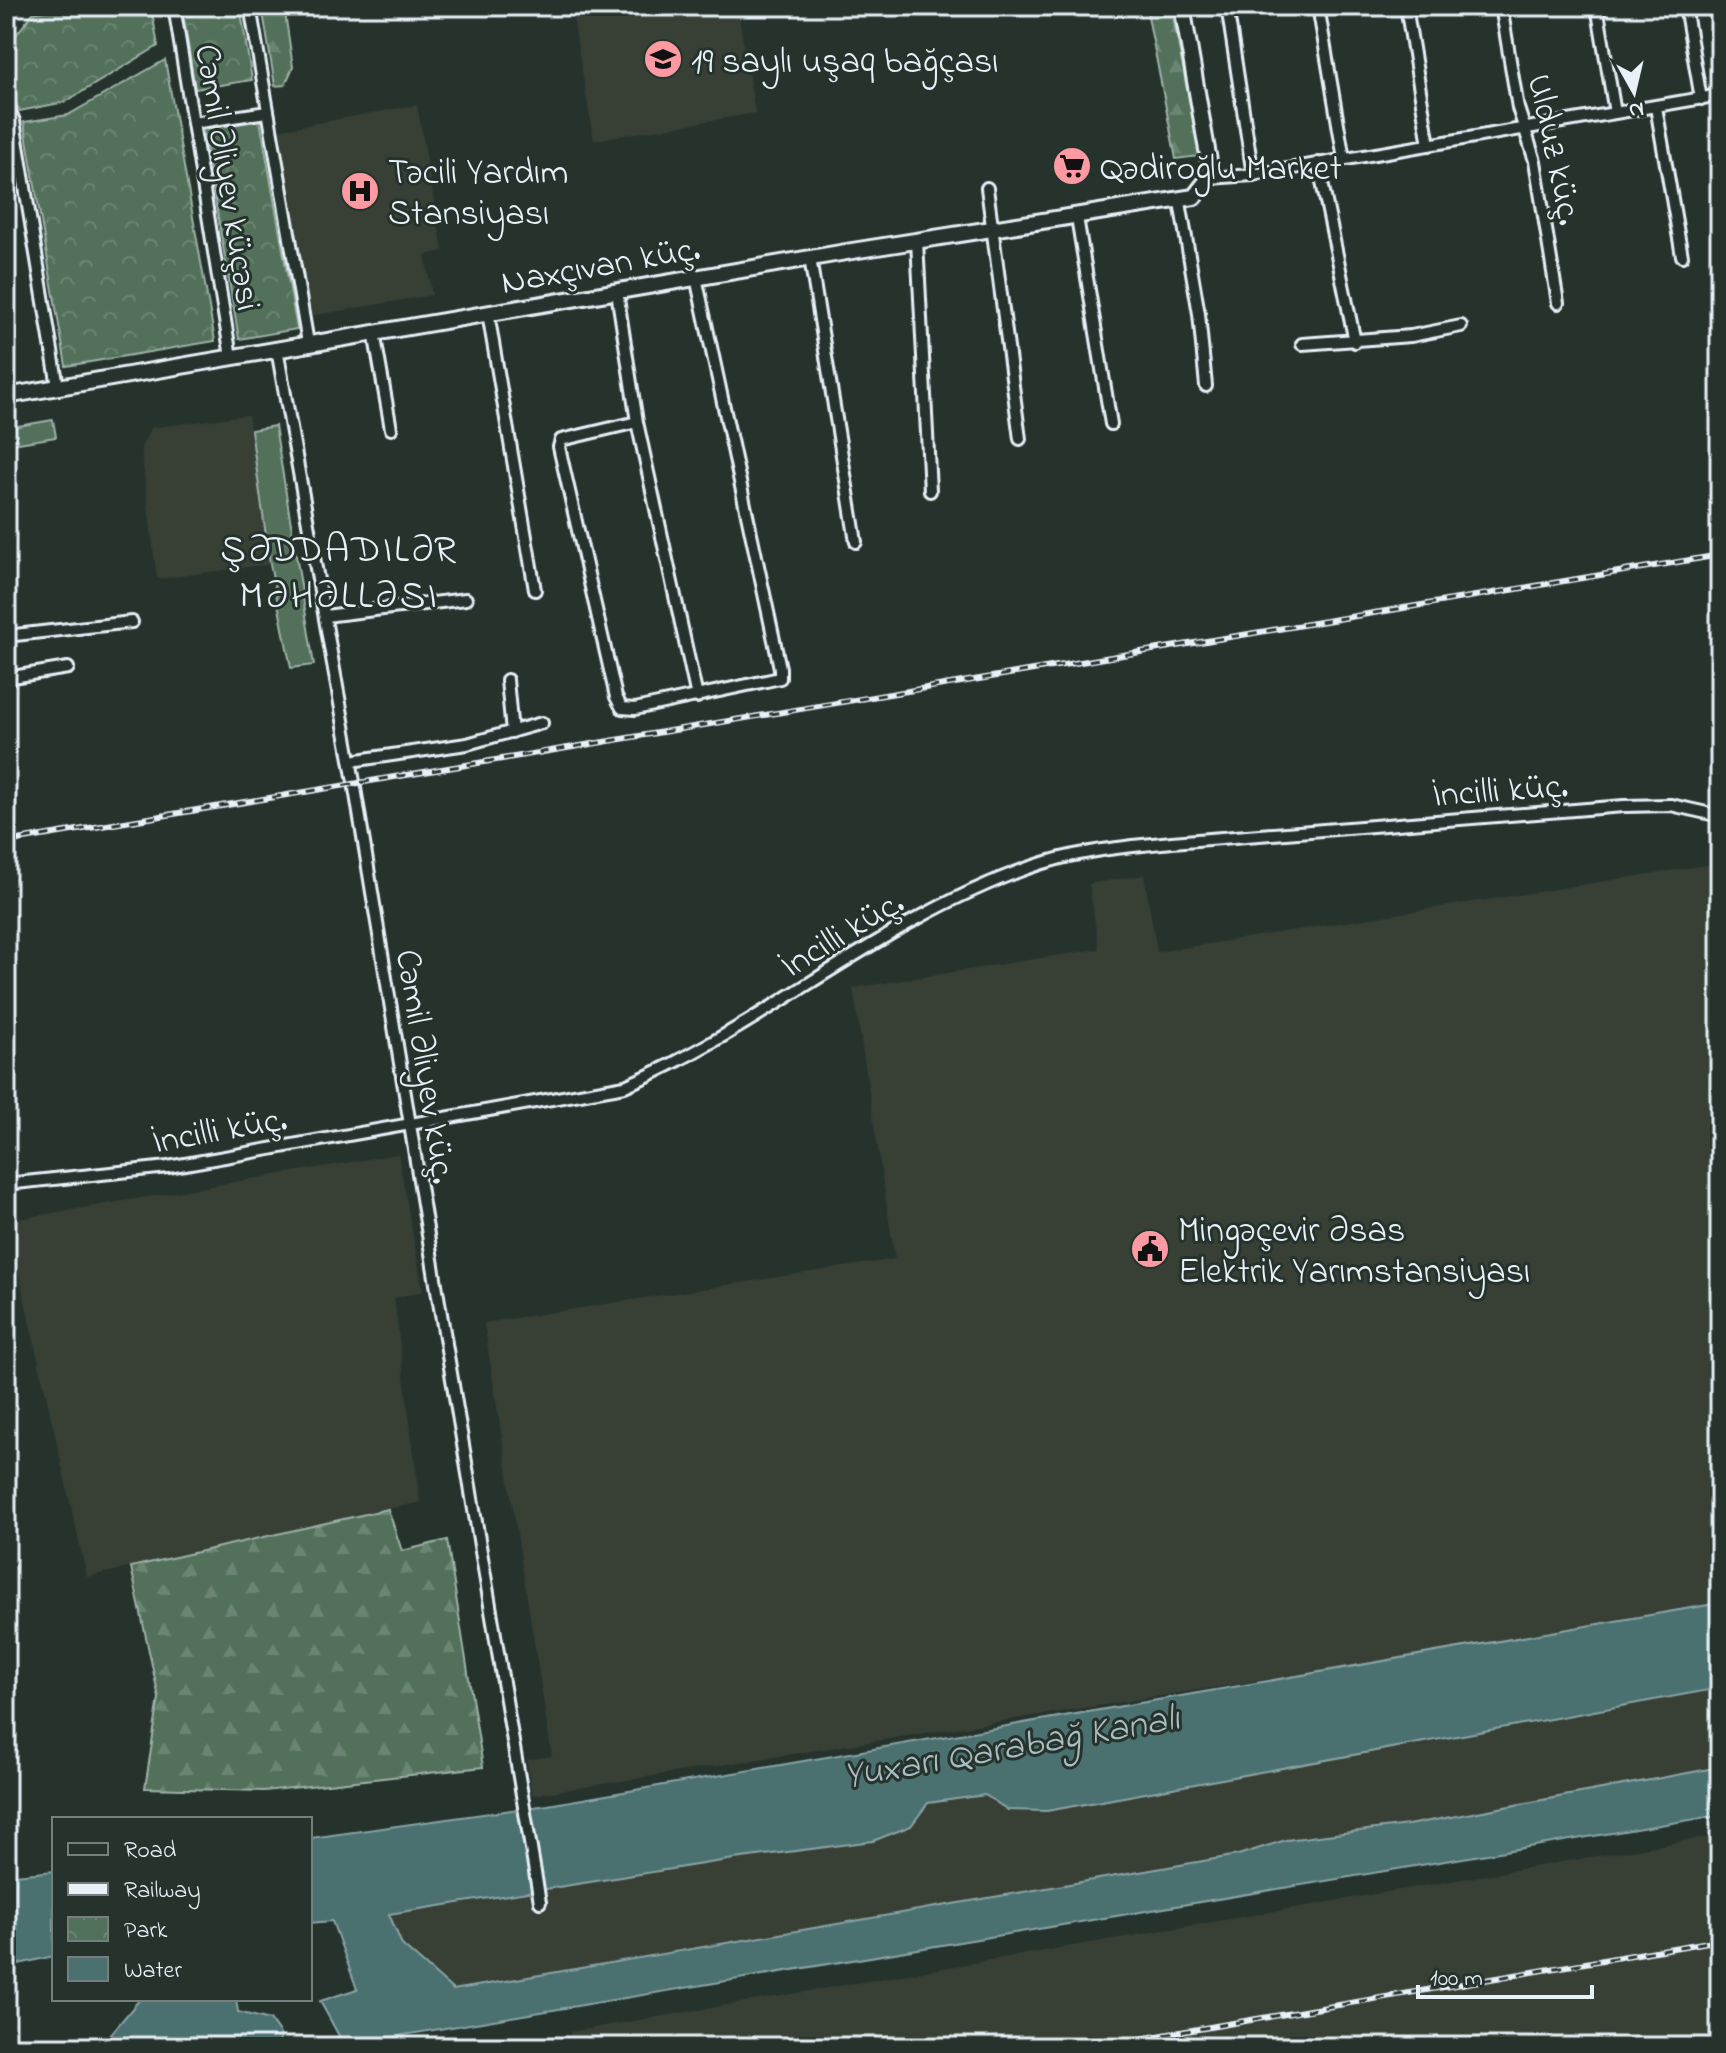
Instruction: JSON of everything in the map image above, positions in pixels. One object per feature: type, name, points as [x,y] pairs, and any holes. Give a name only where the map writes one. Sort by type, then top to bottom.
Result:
[{"type":"street","name":"Cəmil Əliyev küçəsi","points":[[174,6],[231,357]]},
{"type":"street","name":"Cəmil Əliyev küçəsi","points":[[250,6],[308,343]]},
{"type":"street","points":[[1182,6],[1207,140],[1206,184]]},
{"type":"street","points":[[1227,6],[1253,175]]},
{"type":"street","points":[[1318,6],[1344,159]]},
{"type":"street","points":[[1406,6],[1429,145]]},
{"type":"street","name":"Ulduz küç.","points":[[1501,6],[1515,93],[1535,161],[1558,303]]},
{"type":"street","points":[[1597,6],[1615,113]]},
{"type":"street","points":[[1685,6],[1701,99]]},
{"type":"street","name":"Naxçıvan küç.","points":[[6,396],[810,258],[1180,202],[1194,197],[1206,184],[1720,95]]},
{"type":"street","points":[[6,102],[14,121],[58,387]]},
{"type":"street","points":[[1656,107],[1682,256]]},
{"type":"street","points":[[193,123],[267,112]]},
{"type":"street","points":[[1318,163],[1355,342]]},
{"type":"street","points":[[987,188],[1020,439]]},
{"type":"street","points":[[1180,202],[1199,314],[1206,386]]},
{"type":"street","points":[[1077,217],[1111,424]]},
{"type":"street","points":[[917,241],[930,491]]},
{"type":"street","points":[[810,258],[856,542]]},
{"type":"street","points":[[637,422],[571,436],[561,440],[559,447],[616,697],[622,708],[635,709],[773,682],[780,678],[780,668],[696,277]]},
{"type":"street","points":[[617,292],[637,422],[697,697]]},
{"type":"street","points":[[488,313],[535,590]]},
{"type":"street","points":[[1302,344],[1411,336],[1461,326]]},
{"type":"street","points":[[374,332],[391,429]]},
{"type":"street","name":"Cəmil Əliyev küç.","points":[[277,349],[351,761],[540,1902]]},
{"type":"street","points":[[325,616],[466,599]]},
{"type":"street","points":[[6,636],[132,622]]},
{"type":"street","points":[[6,678],[68,668]]},
{"type":"street","points":[[507,680],[512,732]]},
{"type":"street","points":[[351,761],[467,744],[542,723]]},
{"type":"street","name":"İncilli küç.","points":[[6,1184],[168,1167],[625,1086],[676,1062],[946,903],[1030,867],[1065,857],[1109,848],[1172,842],[1624,806],[1671,805],[1720,816]]},
{"type":"shaded area","name":"19 saylı uşaq bağçası","points":[[571,6],[737,6],[755,113],[594,140]]},
{"type":"shaded area","name":"Təcili Yardım Stansiyası","points":[[417,105],[443,251],[425,255],[432,295],[310,316],[278,130]]},
{"type":"shaded area","points":[[248,415],[270,564],[157,579],[141,448],[151,428]]},
{"type":"shaded area","points":[[1720,863],[1720,1608],[532,1795],[527,1760],[552,1756],[484,1323],[895,1259],[853,988],[1099,949],[1089,884],[1144,875],[1157,952]]},
{"type":"shaded area","points":[[398,1154],[423,1291],[394,1298],[420,1502],[87,1577],[7,1221]]},
{"type":"shaded area","points":[[1720,1688],[1720,1767],[1408,1825],[1286,1840],[1238,1855],[452,1990],[402,1944],[389,1913],[734,1859],[873,1841],[911,1826],[928,1803],[985,1795],[1008,1810],[1418,1744]]},
{"type":"shaded area","points":[[1720,1835],[1720,2047],[564,2047],[572,2046],[570,2032]]},
{"type":"green space","points":[[71,6],[151,6],[158,46],[65,102],[20,111],[6,86],[6,48],[33,13]]},
{"type":"green space","points":[[182,6],[240,6],[252,80],[195,89]]},
{"type":"green space","points":[[262,6],[284,6],[293,67],[285,85],[275,86]]},
{"type":"green space","points":[[1146,6],[1171,6],[1200,156],[1176,159]]},
{"type":"green space","points":[[165,60],[215,341],[66,366],[24,122],[68,115]]},
{"type":"green space","points":[[260,120],[297,329],[239,339],[203,130]]},
{"type":"green space","points":[[53,420],[56,437],[6,445],[6,428]]},
{"type":"green space","points":[[275,426],[314,665],[291,668],[270,564],[251,430]]},
{"type":"green space","points":[[388,1509],[402,1551],[447,1540],[483,1767],[264,1791],[145,1788],[159,1698],[131,1567]]},
{"type":"water","name":"Yuxarı Qarabağ Kanalı","points":[[1720,1603],[1720,1688],[1047,1811],[1008,1810],[985,1795],[928,1803],[911,1826],[873,1841],[734,1859],[389,1914],[402,1945],[453,1990],[1238,1855],[1286,1840],[1408,1825],[1720,1767],[1720,1815],[344,2045],[320,2001],[357,1989],[332,1921],[312,1923],[312,1838],[548,1805]]},
{"type":"water","points":[[52,1871],[52,1956],[6,1967],[6,1876]]},
{"type":"water","points":[[138,2001],[236,2001],[238,2012],[270,2020],[281,2036],[278,2047],[100,2047]]},
{"type":"railway","points":[[6,842],[1720,555]]},
{"type":"railway","points":[[1093,2047],[1720,1940]]},
{"type":"place","name":"19 saylı uşaq bağçası","points":[[663,59]]},
{"type":"place","name":"Qədiroğlu Market","points":[[1072,166]]},
{"type":"place","name":"Təcili Yardım Stansiyası","points":[[360,191]]},
{"type":"place","name":"Mingəçevir Əsas Elektrik Yarımstansiyası","points":[[1150,1249]]},
{"type":"district","name":"ŞƏDDADILƏR MƏHƏLLƏSI","points":[[339,570]]}]
